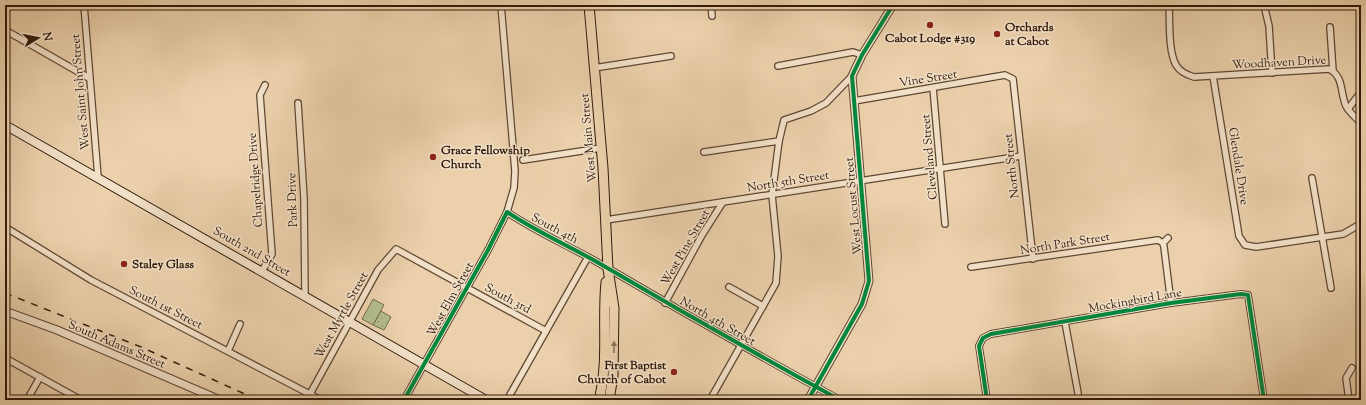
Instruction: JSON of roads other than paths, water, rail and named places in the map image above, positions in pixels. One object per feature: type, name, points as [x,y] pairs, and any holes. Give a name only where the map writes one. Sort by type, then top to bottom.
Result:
[{"type":"main road","name":"West Main Street","points":[[588,5],[601,148],[608,269],[614,308],[613,376],[609,400]]},
{"type":"main road","name":"South 2nd Street","points":[[5,125],[486,400]]},
{"type":"main road","name":"West Main Street","points":[[599,400],[605,361],[604,305],[608,269]]},
{"type":"street","name":"West Saint John Street","points":[[84,5],[98,177]]},
{"type":"street","name":"West Elm Street","points":[[404,400],[488,250],[507,212],[514,188],[515,159],[501,5]]},
{"type":"street","points":[[711,5],[712,16]]},
{"type":"street","points":[[710,400],[776,282],[778,256],[772,195],[779,141],[784,120],[811,111],[826,103],[852,76],[862,55],[893,5]]},
{"type":"street","points":[[1169,5],[1172,54],[1175,65],[1184,73],[1194,77],[1214,76]]},
{"type":"street","points":[[1264,5],[1269,26],[1272,73]]},
{"type":"street","points":[[1330,27],[1333,71]]},
{"type":"street","points":[[5,30],[89,78]]},
{"type":"street","points":[[778,66],[854,52],[862,55]]},
{"type":"street","points":[[594,68],[671,56]]},
{"type":"street","name":"Woodhaven Drive","points":[[1214,76],[1272,73],[1324,68],[1333,71],[1339,78],[1344,101],[1348,109],[1361,123]]},
{"type":"street","name":"Vine Street","points":[[854,101],[1005,75]]},
{"type":"street","name":"North Street","points":[[1005,75],[1013,79],[1015,85],[1021,156],[1033,259]]},
{"type":"street","name":"West Locust Street","points":[[808,400],[862,304],[869,281],[852,76]]},
{"type":"street","name":"Glendale Drive","points":[[1214,76],[1239,236],[1245,245],[1256,247],[1343,234],[1357,226]]},
{"type":"street","name":"Chapelridge Drive","points":[[262,271],[272,254],[260,95],[265,86]]},
{"type":"street","name":"Cleveland Street","points":[[934,88],[945,224]]},
{"type":"street","points":[[1348,109],[1361,92]]},
{"type":"street","name":"Park Drive","points":[[298,103],[304,198],[305,296]]},
{"type":"street","points":[[704,152],[779,141]]},
{"type":"street","points":[[524,160],[601,148]]},
{"type":"street","name":"North 5th Street","points":[[606,220],[1021,156]]},
{"type":"street","points":[[1312,178],[1331,288]]},
{"type":"street","name":"West Pine Street","points":[[665,303],[702,236],[723,202]]},
{"type":"street","name":"South 4th","points":[[507,212],[588,257]]},
{"type":"street","name":"South 1st Street","points":[[5,227],[91,280],[321,400]]},
{"type":"street","points":[[1168,238],[1163,243],[1171,303]]},
{"type":"street","name":"North Park Street","points":[[971,268],[1131,243],[1158,240],[1163,243]]},
{"type":"street","name":"South 3rd","points":[[396,249],[546,331]]},
{"type":"street","name":"West Myrtle Street","points":[[310,394],[351,322],[378,270],[396,249]]},
{"type":"street","points":[[507,400],[588,257]]},
{"type":"street","name":"North 4th Street","points":[[588,257],[740,346],[840,400]]},
{"type":"street","points":[[729,287],[763,306]]},
{"type":"street","name":"Mockingbird Lane","points":[[987,400],[979,346],[983,338],[991,334],[1171,303],[1231,295],[1248,295],[1264,400]]},
{"type":"street","name":"South Adams Street","points":[[6,310],[220,400]]},
{"type":"street","points":[[1065,322],[1078,393]]},
{"type":"street","points":[[228,351],[240,324]]},
{"type":"street","points":[[5,358],[81,400]]},
{"type":"street","points":[[1349,400],[1346,378],[1352,368]]},
{"type":"street","points":[[27,400],[40,377]]},
{"type":"railway","points":[[5,293],[141,347],[258,400]]},
{"type":"place","name":"Cabot Lodge #319","points":[[930,25]]},
{"type":"place","name":"Orchards at Cabot","points":[[997,34]]},
{"type":"place","name":"Grace Fellowship Church","points":[[433,157]]},
{"type":"place","name":"Staley Glass","points":[[124,264]]},
{"type":"place","name":"First Baptist Church of Cabot","points":[[674,372]]}]
